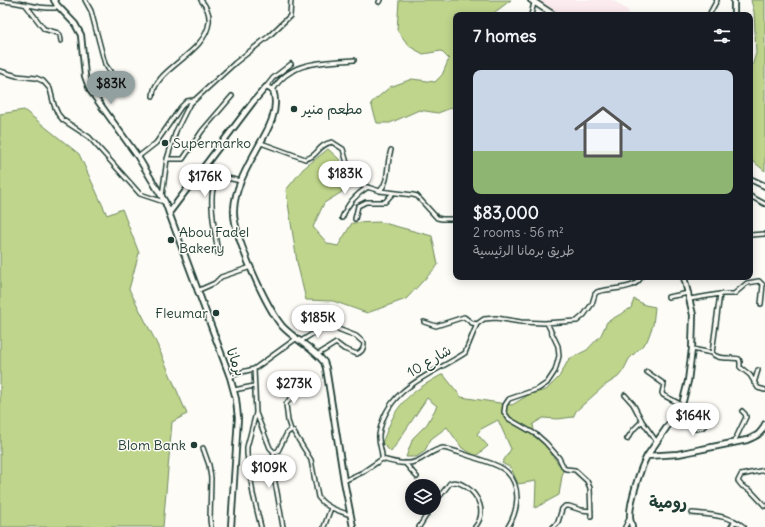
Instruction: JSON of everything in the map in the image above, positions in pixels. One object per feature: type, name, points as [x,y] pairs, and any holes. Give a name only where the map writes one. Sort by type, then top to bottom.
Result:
[{"type":"street","name":"برمانا","points":[[54,0],[75,24],[81,35],[85,76],[90,90],[138,157],[165,202],[230,377],[236,399],[238,423],[231,527]]},
{"type":"street","points":[[85,0],[92,11],[105,64],[122,89]]},
{"type":"street","points":[[153,96],[155,86],[159,81],[198,45],[208,32],[208,11],[201,0]]},
{"type":"street","points":[[162,196],[167,159],[183,115],[193,100],[235,62],[269,36],[290,16],[291,0]]},
{"type":"street","points":[[711,12],[717,0]]},
{"type":"street","points":[[734,0],[734,12]]},
{"type":"street","points":[[0,1],[46,8],[55,8],[57,5]]},
{"type":"street","points":[[531,12],[532,1],[549,12]]},
{"type":"street","points":[[25,4],[44,29],[60,35],[60,41]]},
{"type":"street","points":[[354,60],[301,66],[281,78],[273,90],[276,105],[273,117],[241,181],[235,196],[233,210],[235,225],[251,267],[270,309],[284,327],[324,362],[344,482],[354,527]]},
{"type":"street","points":[[169,212],[253,102],[273,78],[291,64]]},
{"type":"street","points":[[0,71],[17,76],[36,78],[43,81],[50,89],[54,105],[58,114],[63,120],[89,137],[140,194],[165,202]]},
{"type":"street","points":[[266,87],[273,90]]},
{"type":"street","points":[[167,159],[183,159],[202,131],[232,96]]},
{"type":"street","points":[[138,157],[156,143],[181,107],[187,101],[193,100]]},
{"type":"street","points":[[261,143],[305,159],[314,155],[325,143],[332,142],[343,149],[346,156],[349,181],[380,192],[417,196],[439,219],[453,219]]},
{"type":"street","points":[[380,192],[385,185],[391,150]]},
{"type":"street","points":[[218,253],[213,218],[212,192],[215,186],[227,178],[241,181]]},
{"type":"street","points":[[753,180],[765,186]]},
{"type":"street","points":[[342,218],[349,203],[359,193],[368,187]]},
{"type":"street","points":[[355,219],[358,206],[361,203],[385,202],[393,193]]},
{"type":"street","points":[[753,198],[765,204]]},
{"type":"street","points":[[753,235],[764,234]]},
{"type":"street","points":[[197,290],[215,283],[221,277],[251,267]]},
{"type":"street","points":[[424,322],[436,326],[464,317],[472,323],[477,324],[484,319],[490,318],[521,322],[546,323],[577,321],[584,316],[592,304],[597,292],[633,286],[640,280]]},
{"type":"street","points":[[626,527],[630,517],[639,475],[647,456],[656,441],[682,405],[690,372],[693,315],[685,280]]},
{"type":"street","points":[[690,299],[736,293],[747,283],[759,281],[762,285],[761,304]]},
{"type":"street","points":[[668,297],[688,293]]},
{"type":"street","points":[[712,353],[720,294]]},
{"type":"street","points":[[230,377],[254,369],[299,340],[330,323],[338,329],[356,336],[364,343],[364,347],[357,354],[344,349],[336,343],[317,355]]},
{"type":"street","points":[[546,323],[558,346],[558,361],[555,371],[547,383],[538,389],[509,400],[505,406],[504,412],[509,419],[536,435],[546,443],[559,458],[566,470],[575,470],[587,481],[590,488],[591,516]]},
{"type":"street","name":"شارع 10","points":[[382,459],[379,446],[379,435],[383,420],[391,404],[401,392],[408,387],[465,353],[477,324]]},
{"type":"street","points":[[692,349],[712,353],[719,357],[738,359],[740,362],[740,367],[750,375],[758,388],[765,390]]},
{"type":"street","points":[[254,369],[256,413],[247,454],[253,494],[261,527]]},
{"type":"street","points":[[754,383],[758,370]]},
{"type":"street","points":[[648,372],[664,384],[662,393],[664,395],[682,405]]},
{"type":"street","points":[[302,383],[286,404],[288,421],[291,430],[311,460],[318,496],[331,508],[351,515]]},
{"type":"street","points":[[234,390],[254,386]]},
{"type":"street","points":[[624,395],[633,404],[642,422],[656,441]]},
{"type":"street","points":[[734,443],[746,417],[742,411]]},
{"type":"street","points":[[256,413],[270,448],[274,452]]},
{"type":"street","points":[[673,418],[677,420],[687,420],[695,430],[702,428],[712,419]]},
{"type":"street","points":[[627,439],[634,429],[642,422]]},
{"type":"street","points":[[647,456],[674,455],[734,443],[757,436],[761,433],[765,424]]},
{"type":"street","points":[[274,452],[278,452],[287,433],[291,430]]},
{"type":"street","points":[[203,448],[209,465],[211,478],[211,527]]},
{"type":"street","points":[[344,482],[363,472],[382,459],[405,463],[416,461],[436,449],[443,448],[501,468],[511,477],[516,488],[517,507],[508,527]]},
{"type":"street","points":[[274,452],[272,459],[272,474],[277,490],[283,527]]},
{"type":"street","points":[[405,463],[417,477]]},
{"type":"street","points":[[765,470],[741,475],[738,481],[742,486],[751,491],[765,506]]},
{"type":"street","points":[[441,495],[450,483],[458,482],[472,491],[480,505],[481,512],[479,522],[475,527]]},
{"type":"street","points":[[553,527],[558,522],[562,509],[565,506],[591,511]]},
{"type":"street","points":[[324,527],[331,508]]},
{"type":"street","points":[[692,513],[735,521],[744,527]]},
{"type":"street","points":[[419,527],[427,515]]},
{"type":"street","points":[[630,517],[632,527]]},
{"type":"street","points":[[731,527],[735,521]]},
{"type":"shaded area","points":[[533,0],[612,0],[628,12],[551,12]]},
{"type":"green space","points":[[399,0],[511,0],[495,12],[453,12],[453,107],[438,113],[419,110],[390,123],[377,123],[371,103],[390,87],[412,79],[435,82],[442,75],[449,59],[441,51],[423,54],[409,46],[397,30]]},
{"type":"green space","points":[[751,0],[765,0],[765,171],[753,161],[753,63],[756,53],[754,12]]},
{"type":"green space","points":[[24,110],[79,154],[107,215],[122,209],[139,253],[129,289],[156,342],[187,414],[172,422],[163,527],[0,527],[0,114]]},
{"type":"green space","points":[[328,149],[340,160],[342,192],[324,203],[313,227],[328,244],[338,246],[352,223],[380,222],[432,236],[438,265],[406,299],[367,313],[333,301],[306,300],[297,262],[286,190],[303,169]]},
{"type":"green space","points":[[634,299],[645,305],[655,307],[653,325],[647,341],[629,359],[623,371],[618,377],[604,386],[576,411],[573,417],[558,419],[543,418],[533,424],[535,437],[544,439],[552,455],[563,470],[559,495],[535,508],[536,481],[518,484],[511,468],[502,463],[511,449],[498,420],[481,429],[477,434],[488,446],[476,456],[462,448],[447,427],[431,439],[424,452],[416,457],[406,457],[413,438],[427,424],[437,406],[427,398],[391,452],[382,443],[400,406],[420,388],[443,374],[461,397],[512,405],[530,394],[546,390],[559,377],[569,359],[587,350],[601,335],[607,322],[631,308]]},
{"type":"place","name":"مطعم منير","points":[[294,109]]},
{"type":"place","name":"Supermarko","points":[[165,143]]},
{"type":"place","name":"Abou Fadel Bakery","points":[[171,240]]},
{"type":"place","name":"Fleumar","points":[[216,313]]},
{"type":"place","name":"Blom Bank","points":[[194,445]]},
{"type":"district","name":"رومية","points":[[668,502]]}]
